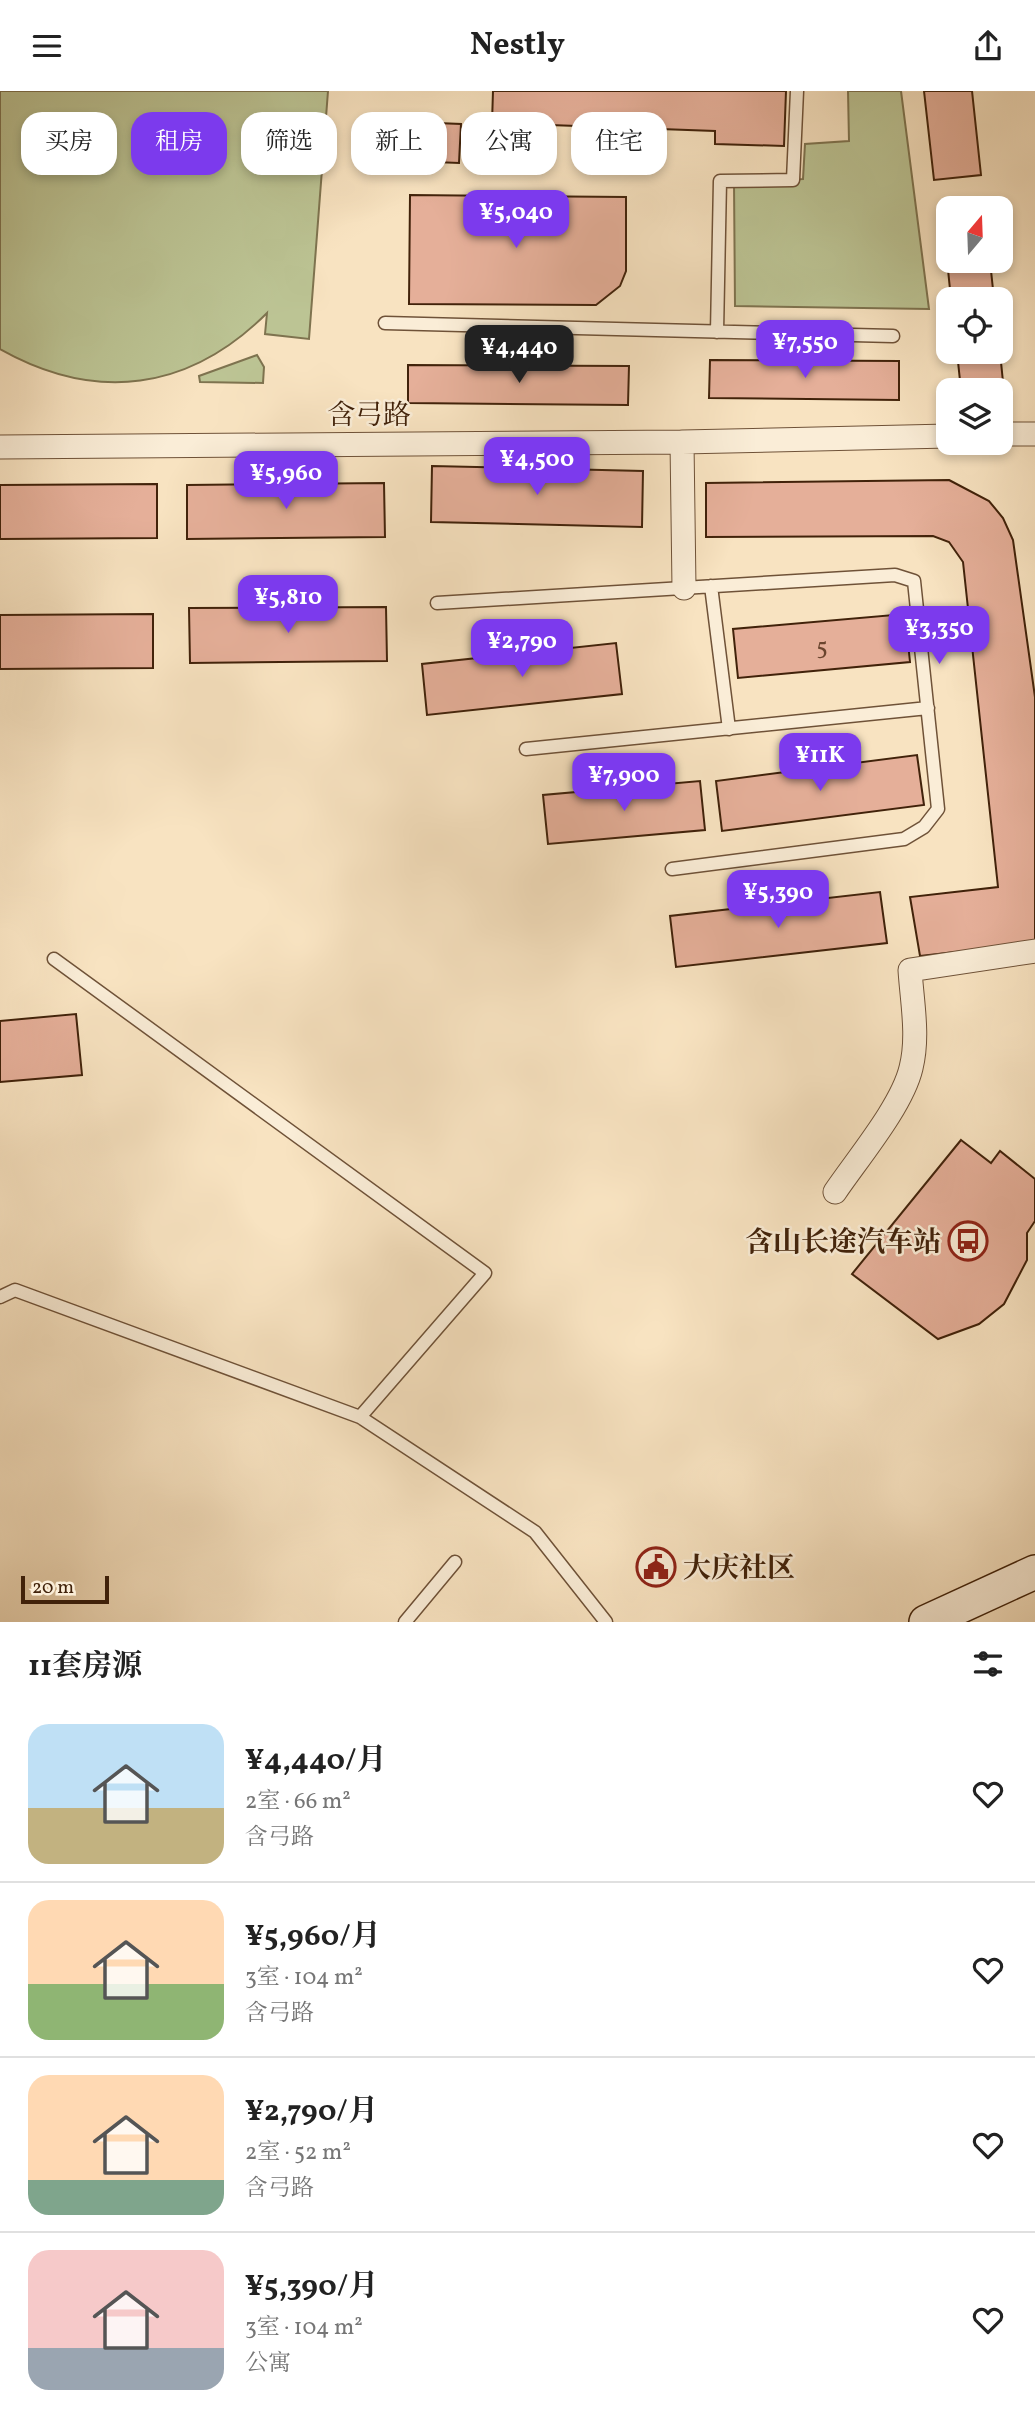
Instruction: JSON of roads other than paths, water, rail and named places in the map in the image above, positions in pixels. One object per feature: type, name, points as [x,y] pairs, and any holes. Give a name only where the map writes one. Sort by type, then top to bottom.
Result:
[{"type":"main road","points":[[926,1622],[1035,1572]]},
{"type":"street","points":[[1013,434],[1035,434]]},
{"type":"street","name":"含弓路","points":[[0,447],[682,442],[936,436]]},
{"type":"street","points":[[682,442],[684,588]]},
{"type":"street","points":[[835,1192],[904,1089],[912,1066],[915,1039],[910,970],[1035,951]]},
{"type":"lane","points":[[717,332],[720,181],[793,180],[797,91]]},
{"type":"lane","points":[[385,323],[893,336]]},
{"type":"lane","points":[[437,603],[895,575],[914,581],[938,809],[924,827],[904,839],[672,869]]},
{"type":"lane","points":[[711,586],[729,729]]},
{"type":"lane","points":[[526,749],[928,708]]},
{"type":"lane","points":[[54,959],[485,1273],[360,1417]]},
{"type":"lane","points":[[0,1297],[15,1290],[360,1417],[536,1532],[606,1622]]},
{"type":"lane","points":[[405,1622],[455,1562]]},
{"type":"place","name":"含山长途汽车站","points":[[968,1241]]},
{"type":"place","name":"大庆社区","points":[[656,1567]]}]
